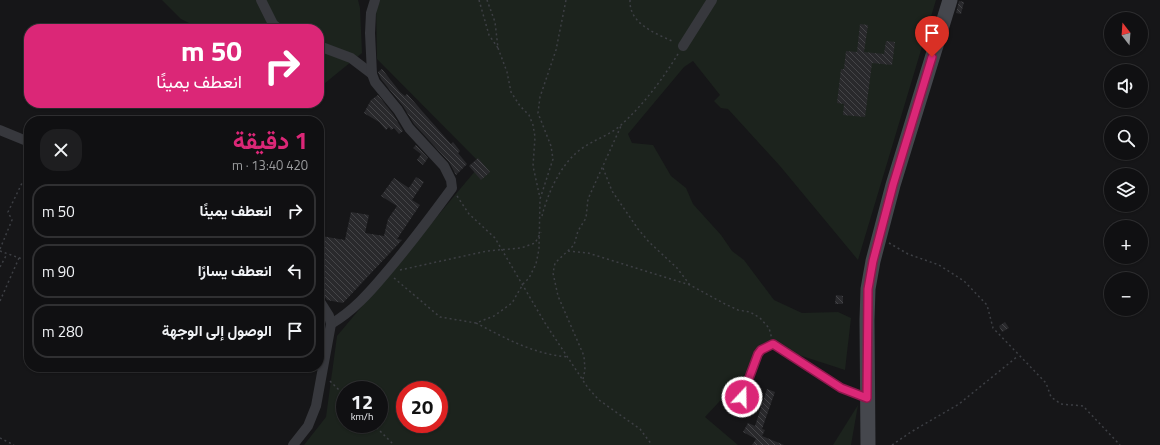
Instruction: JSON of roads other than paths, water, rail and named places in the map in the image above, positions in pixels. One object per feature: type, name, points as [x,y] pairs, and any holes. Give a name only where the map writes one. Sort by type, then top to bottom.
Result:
[{"type":"street","points":[[261,0],[273,24]]},
{"type":"street","points":[[331,324],[347,314],[363,299],[416,238],[452,188],[452,180],[444,166],[409,128],[398,110],[375,82],[372,74],[371,13],[375,0]]},
{"type":"street","points":[[683,46],[712,0]]},
{"type":"street","points":[[868,445],[868,289],[879,238],[893,185],[950,0]]},
{"type":"street","points":[[324,48],[351,58],[372,74]]},
{"type":"street","points":[[0,130],[24,140]]},
{"type":"street","points":[[324,308],[329,316],[331,324],[324,358]]},
{"type":"street","points":[[293,445],[308,426],[312,417],[316,406],[321,372]]},
{"type":"lane","points":[[736,411],[758,354],[761,350],[773,344],[841,388],[867,398]]}]
